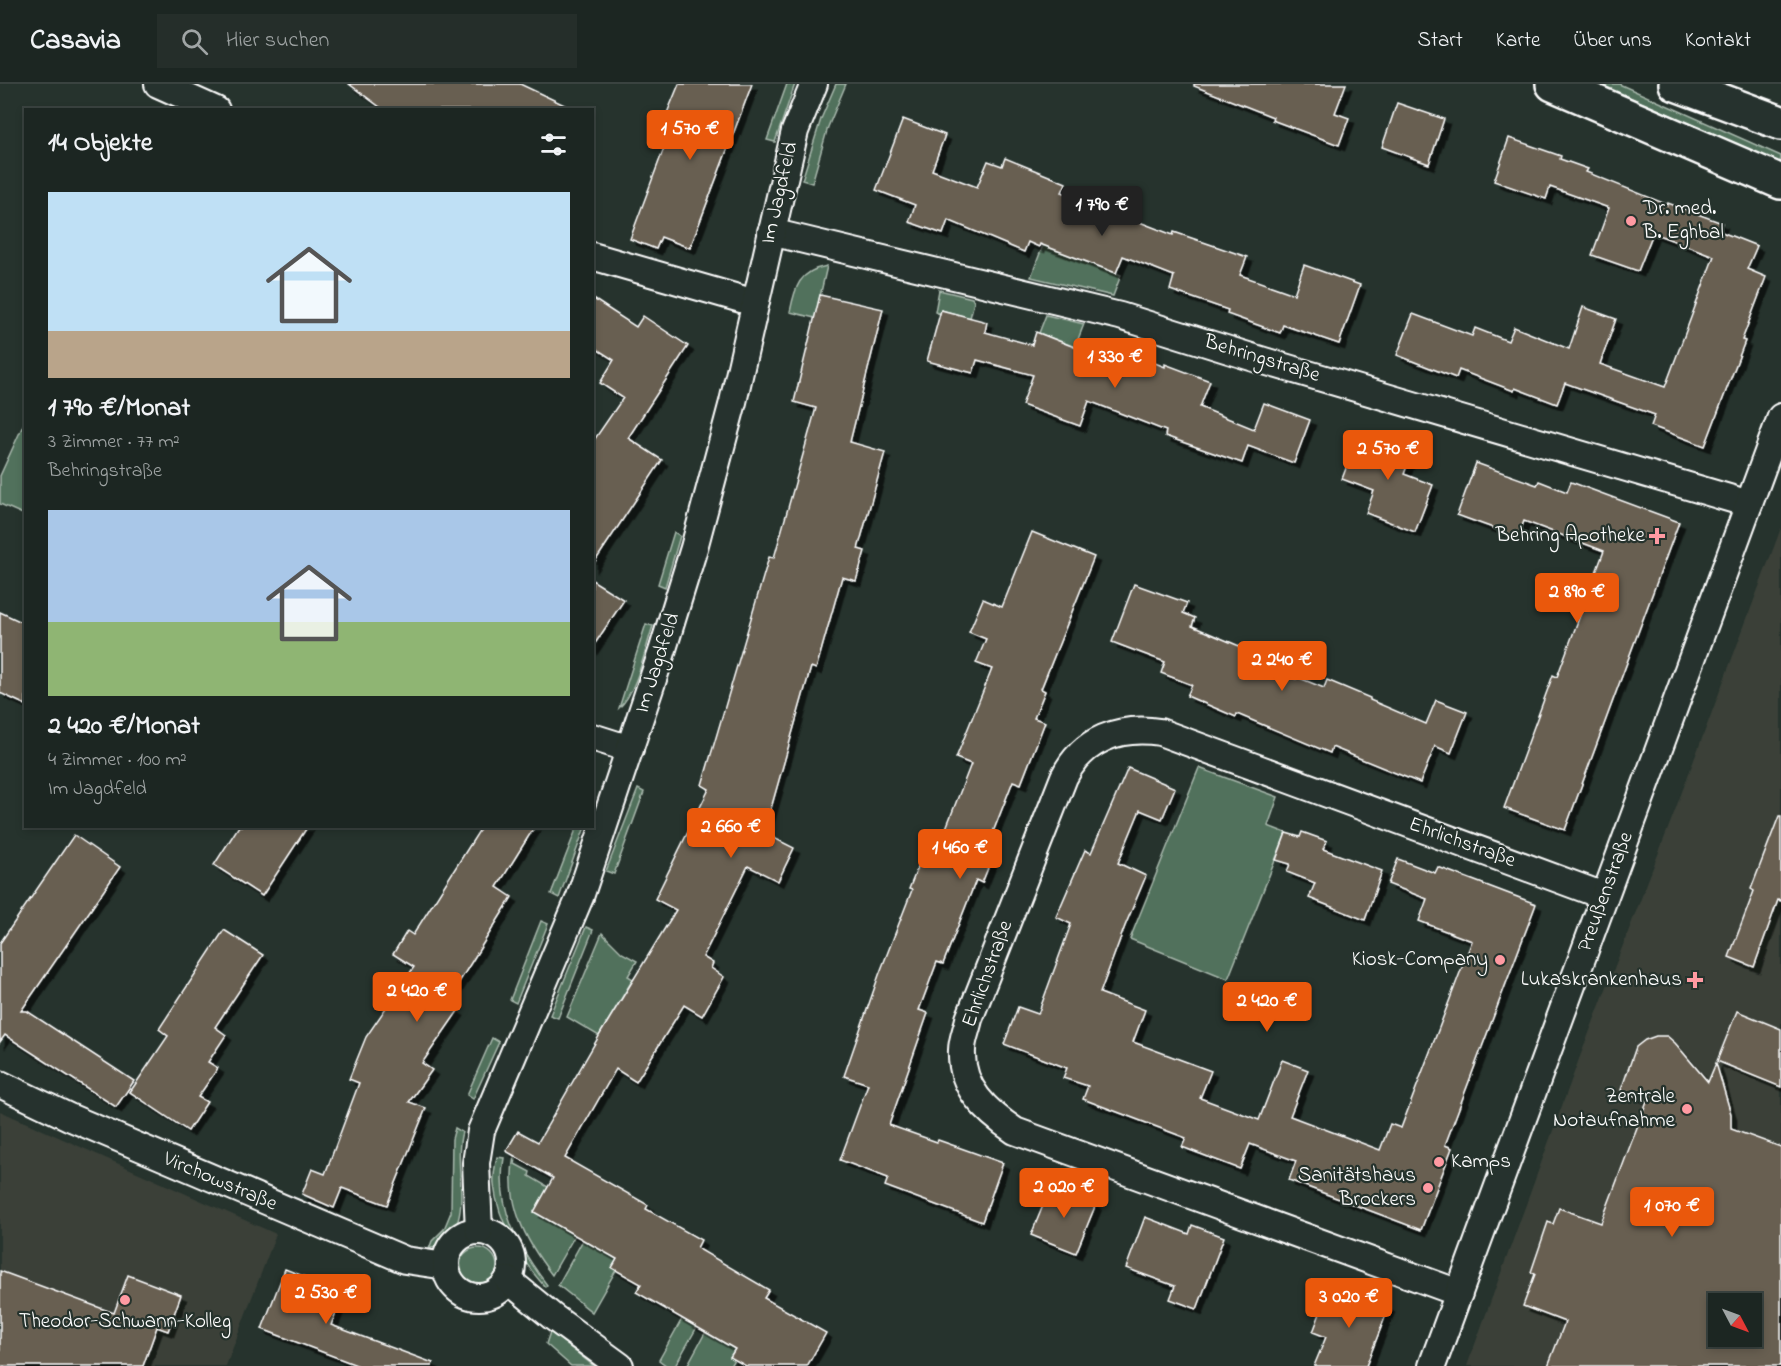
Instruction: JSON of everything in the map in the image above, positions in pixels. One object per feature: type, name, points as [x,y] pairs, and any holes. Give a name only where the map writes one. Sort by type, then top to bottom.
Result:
[{"type":"main road","points":[[1553,84],[1781,182]]},
{"type":"main road","points":[[1676,84],[1781,123]]},
{"type":"street","points":[[158,84],[212,108]]},
{"type":"street","name":"Im Jagdfeld","points":[[479,1231],[476,1163],[481,1131],[580,897],[694,548],[733,402],[795,131],[814,84]]},
{"type":"street","name":"Behringstraße","points":[[771,232],[1120,316],[1264,361],[1749,504]]},
{"type":"street","points":[[594,257],[755,303]]},
{"type":"street","name":"Preußenstraße","points":[[1432,1366],[1781,417]]},
{"type":"street","name":"Ehrlichstraße","points":[[1459,1293],[1015,1131],[993,1117],[975,1096],[966,1080],[962,1066],[962,1048],[969,1018],[1071,763],[1098,741],[1127,731],[1160,732],[1604,896]]},
{"type":"street","points":[[594,738],[630,749]]},
{"type":"street","name":"Virchowstraße","points":[[0,1084],[69,1117],[405,1260],[446,1266]]},
{"type":"street","points":[[479,1231],[490,1233],[507,1247],[512,1269],[502,1289],[482,1298],[461,1293],[453,1286],[447,1276],[446,1266],[451,1245],[459,1237],[479,1231]]},
{"type":"street","points":[[508,1280],[546,1312],[620,1366]]},
{"type":"shaded area","name":"Lukaskrankenhaus","points":[[1781,528],[1781,1366],[1467,1366],[1579,1059]]},
{"type":"shaded area","name":"Theodor-Schwann-Kolleg","points":[[0,1111],[276,1234],[226,1366],[0,1366]]},
{"type":"green space","points":[[787,84],[795,84],[775,142],[767,140]]},
{"type":"green space","points":[[836,84],[846,84],[828,127],[812,183],[802,180],[821,119]]},
{"type":"green space","points":[[1599,84],[1619,84],[1781,156],[1781,163]]},
{"type":"green space","points":[[1045,240],[1075,257],[1121,275],[1113,296],[1031,277]]},
{"type":"green space","points":[[827,266],[815,318],[790,312],[794,295],[804,276]]},
{"type":"green space","points":[[939,290],[972,298],[974,302],[970,318],[941,310],[940,314],[935,312]]},
{"type":"green space","points":[[1046,315],[1084,324],[1075,347],[1039,333]]},
{"type":"green space","points":[[24,423],[24,515],[0,504],[0,476]]},
{"type":"green space","points":[[674,532],[680,536],[665,587],[658,584]]},
{"type":"green space","points":[[646,624],[653,626],[640,670],[631,692],[619,708]]},
{"type":"green space","points":[[1199,768],[1278,797],[1268,826],[1286,833],[1228,979],[1130,939]]},
{"type":"green space","points":[[638,789],[644,792],[614,874],[606,871]]},
{"type":"green space","points":[[577,828],[585,828],[559,898],[551,894]]},
{"type":"green space","points":[[541,921],[548,924],[516,1003],[510,1000]]},
{"type":"green space","points":[[586,927],[593,930],[558,1018],[550,1015]]},
{"type":"green space","points":[[602,933],[622,953],[637,961],[628,976],[633,979],[599,1036],[567,1017]]},
{"type":"green space","points":[[492,1038],[499,1042],[473,1099],[467,1095]]},
{"type":"green space","points":[[455,1128],[462,1132],[459,1215],[455,1229],[445,1241],[429,1249],[432,1241],[444,1229],[451,1212],[452,1139]]},
{"type":"green space","points":[[497,1157],[504,1158],[503,1193],[511,1225],[527,1256],[547,1285],[545,1287],[519,1253],[500,1213],[494,1182]]},
{"type":"green space","points":[[514,1157],[515,1164],[530,1172],[529,1176],[548,1187],[534,1212],[575,1235],[552,1275],[533,1248],[515,1205],[512,1190]]},
{"type":"green space","points":[[583,1240],[617,1259],[612,1268],[616,1270],[592,1312],[558,1285]]},
{"type":"green space","points":[[478,1248],[491,1254],[497,1267],[491,1280],[478,1286],[465,1280],[459,1267],[465,1254]]},
{"type":"green space","points":[[682,1319],[697,1327],[675,1366],[667,1366],[659,1360]]},
{"type":"green space","points":[[550,1332],[594,1366],[571,1366],[546,1344]]},
{"type":"green space","points":[[705,1333],[735,1349],[730,1357],[734,1359],[730,1366],[687,1366]]},
{"type":"building","points":[[349,84],[520,84],[571,108],[381,108]]},
{"type":"building","points":[[679,84],[752,84],[690,248],[661,237],[656,249],[630,239],[674,121],[665,118]]},
{"type":"building","points":[[1194,84],[1346,84],[1335,113],[1349,118],[1339,145],[1272,120],[1273,117],[1194,86]]},
{"type":"building","points":[[1397,103],[1444,119],[1429,164],[1382,147]]},
{"type":"building","points":[[903,119],[945,135],[932,170],[977,187],[988,161],[1002,166],[1005,158],[1066,183],[1062,192],[1173,235],[1174,232],[1247,257],[1240,275],[1294,294],[1304,265],[1360,285],[1339,344],[1283,325],[1280,333],[1227,314],[1228,310],[1170,290],[1174,276],[1123,256],[1116,273],[1040,244],[1039,247],[1028,242],[1024,252],[948,220],[943,234],[909,222],[915,205],[876,190]]},
{"type":"building","points":[[1509,138],[1561,156],[1560,159],[1588,169],[1586,172],[1668,205],[1668,203],[1722,223],[1719,231],[1757,246],[1747,269],[1766,277],[1742,340],[1745,341],[1705,446],[1651,426],[1655,415],[1565,383],[1557,404],[1515,388],[1514,391],[1459,370],[1456,378],[1397,355],[1413,314],[1472,336],[1475,328],[1508,341],[1514,327],[1569,349],[1583,307],[1616,319],[1600,364],[1665,387],[1714,256],[1653,233],[1638,271],[1592,255],[1609,208],[1550,187],[1546,199],[1494,181]]},
{"type":"building","points":[[820,295],[883,309],[850,442],[885,452],[858,549],[865,551],[856,581],[842,577],[816,669],[811,667],[764,833],[794,848],[778,881],[748,866],[703,957],[713,963],[711,968],[724,977],[702,1016],[684,1005],[636,1082],[616,1069],[565,1158],[648,1205],[646,1209],[701,1240],[697,1248],[769,1290],[764,1298],[826,1333],[807,1366],[746,1366],[730,1357],[735,1349],[636,1292],[641,1284],[612,1268],[617,1259],[534,1212],[553,1178],[506,1151],[518,1131],[538,1142],[676,910],[655,899],[709,789],[702,785],[769,557],[774,558],[816,408],[794,402]]},
{"type":"building","points":[[594,299],[636,327],[643,316],[688,346],[628,438],[662,460],[594,563],[594,440],[623,398],[600,383],[614,360],[594,347]]},
{"type":"building","points":[[941,310],[987,322],[985,332],[1032,345],[1036,332],[1092,354],[1095,346],[1140,363],[1142,358],[1165,367],[1165,364],[1210,381],[1200,407],[1254,429],[1264,403],[1310,420],[1294,463],[1248,446],[1242,463],[1165,436],[1166,431],[1089,401],[1080,426],[1022,405],[1033,375],[977,360],[973,373],[927,361]]},
{"type":"building","points":[[1360,431],[1413,450],[1404,474],[1433,485],[1415,532],[1366,513],[1374,491],[1342,479]]},
{"type":"building","points":[[1476,463],[1537,485],[1539,481],[1567,492],[1571,482],[1679,522],[1565,830],[1504,808],[1553,675],[1557,677],[1604,551],[1524,521],[1518,537],[1457,515]]},
{"type":"building","points":[[1032,532],[1094,557],[1041,689],[1045,691],[1034,718],[1045,722],[1021,784],[1013,781],[984,855],[992,858],[982,883],[976,880],[943,964],[937,962],[919,1010],[928,1013],[889,1125],[1003,1163],[982,1222],[885,1186],[888,1178],[840,1160],[868,1084],[844,1076],[879,975],[912,890],[909,889],[930,837],[941,841],[971,764],[956,758],[992,669],[976,663],[986,639],[969,632],[983,599],[1002,607]]},
{"type":"building","points":[[594,581],[624,600],[594,645]]},
{"type":"building","points":[[1134,584],[1187,603],[1183,613],[1195,618],[1192,626],[1244,648],[1241,655],[1296,679],[1297,677],[1324,688],[1327,680],[1426,724],[1436,700],[1467,712],[1451,753],[1435,746],[1420,783],[1332,747],[1330,753],[1187,696],[1192,685],[1161,673],[1165,662],[1112,642]]},
{"type":"building","points":[[0,612],[24,623],[24,704],[0,693]]},
{"type":"building","points":[[1128,768],[1175,788],[1162,819],[1140,810],[1118,863],[1146,876],[1100,993],[1145,1010],[1133,1042],[1211,1071],[1200,1098],[1259,1120],[1282,1060],[1308,1070],[1290,1116],[1380,1150],[1390,1124],[1401,1128],[1472,941],[1419,921],[1427,899],[1388,884],[1398,859],[1435,873],[1438,867],[1536,904],[1445,1145],[1452,1148],[1421,1230],[1289,1180],[1296,1161],[1250,1144],[1240,1169],[1182,1147],[1186,1138],[1083,1099],[1088,1086],[1063,1078],[1067,1068],[1004,1044],[1018,1007],[1038,1014],[1071,924],[1056,917],[1085,850],[1091,853]]},
{"type":"building","points":[[1779,816],[1781,816],[1781,901],[1778,900],[1754,967],[1729,957],[1754,891],[1751,889]]},
{"type":"building","points":[[238,828],[307,828],[262,896],[214,865]]},
{"type":"building","points":[[481,828],[534,828],[497,887],[512,897],[446,1003],[458,1011],[422,1063],[432,1070],[409,1102],[426,1108],[387,1205],[342,1188],[334,1208],[302,1194],[312,1169],[325,1174],[359,1083],[349,1079],[366,1037],[414,967],[393,954],[407,931],[413,935]]},
{"type":"building","points":[[1302,832],[1327,841],[1323,849],[1382,871],[1365,920],[1309,898],[1315,883],[1287,872],[1290,864],[1276,860],[1286,833],[1300,837]]},
{"type":"building","points":[[74,835],[120,867],[21,1011],[27,1011],[134,1081],[116,1107],[5,1035],[0,1042],[0,943]]},
{"type":"building","points":[[224,930],[263,955],[215,1027],[226,1035],[208,1062],[218,1068],[198,1097],[207,1102],[188,1131],[130,1092],[168,1036],[159,1029]]},
{"type":"building","points":[[1737,1011],[1781,1029],[1781,1087],[1717,1061]]},
{"type":"building","points":[[1656,1036],[1667,1036],[1708,1082],[1716,1063],[1731,1114],[1731,1129],[1781,1147],[1781,1366],[1548,1366],[1565,1322],[1523,1306],[1535,1274],[1531,1272],[1548,1222],[1553,1224],[1559,1208],[1601,1223],[1647,1101],[1621,1090],[1636,1047]]},
{"type":"building","points":[[1051,1186],[1096,1204],[1076,1253],[1031,1235]]},
{"type":"building","points":[[1145,1217],[1189,1234],[1192,1225],[1224,1237],[1197,1309],[1170,1299],[1175,1286],[1126,1268]]},
{"type":"building","points":[[285,1269],[344,1292],[331,1325],[433,1363],[432,1366],[359,1366],[262,1329]]},
{"type":"building","points":[[0,1271],[114,1313],[128,1275],[181,1295],[168,1331],[157,1327],[143,1366],[0,1366]]},
{"type":"building","points":[[1335,1286],[1389,1307],[1366,1366],[1314,1366],[1326,1337],[1313,1332],[1324,1303],[1328,1304]]},
{"type":"place","name":"Dr. med. B. Eghbal","points":[[1631,221]]},
{"type":"place","name":"Behring Apotheke","points":[[1657,536]]},
{"type":"place","name":"Kiosk-Company","points":[[1500,960]]},
{"type":"place","name":"Lukaskrankenhaus","points":[[1695,980]]},
{"type":"place","name":"Zentrale Notaufnahme","points":[[1687,1109]]},
{"type":"place","name":"Kamps","points":[[1439,1162]]},
{"type":"place","name":"Sanitätshaus Brockers","points":[[1428,1188]]},
{"type":"place","name":"Theodor-Schwann-Kolleg","points":[[125,1300]]}]
